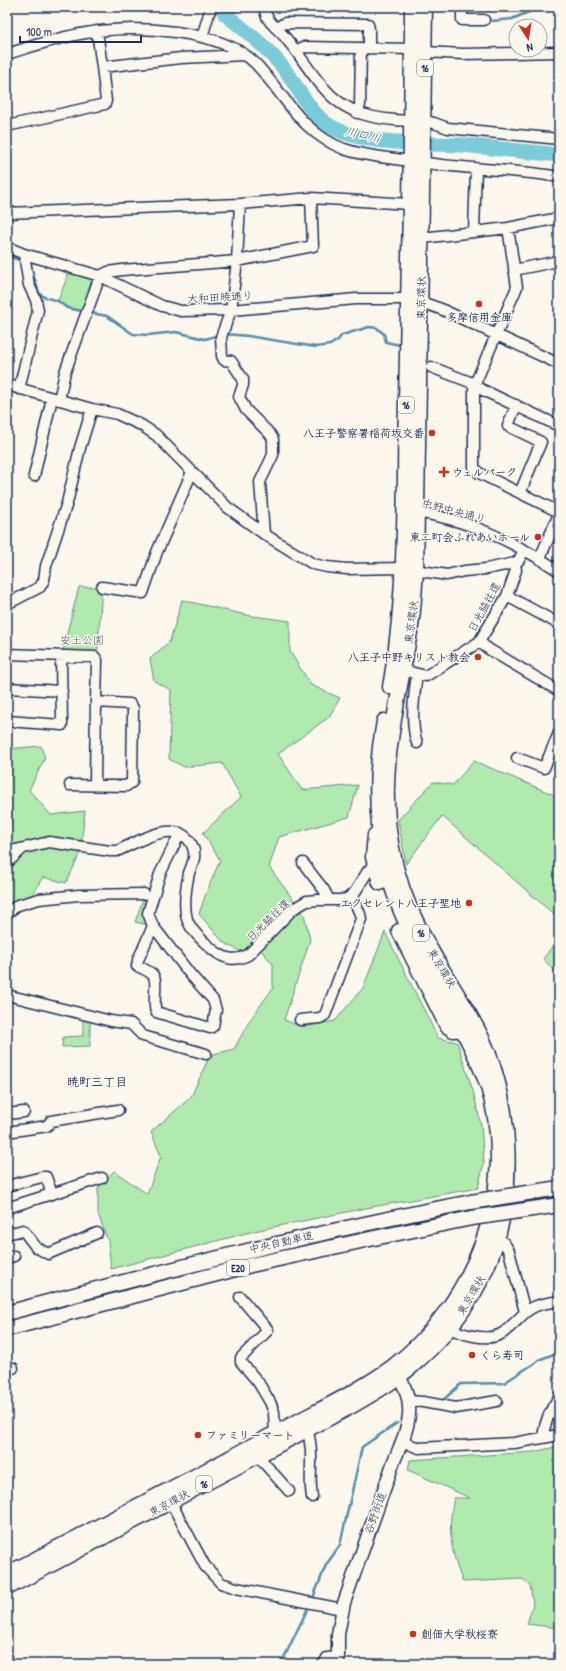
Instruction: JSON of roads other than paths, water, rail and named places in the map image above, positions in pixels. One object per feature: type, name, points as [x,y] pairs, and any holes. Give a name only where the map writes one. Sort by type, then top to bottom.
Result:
[{"type":"highway","name":"東京環状","points":[[412,7],[419,51]]},
{"type":"highway","name":"東京環状","points":[[414,300],[422,238],[417,161],[417,125],[419,51],[425,7]]},
{"type":"highway","name":"東京環状","points":[[417,161],[410,204],[414,300],[409,570],[413,614],[390,739],[387,774],[387,810],[392,847],[400,882],[413,916],[429,946],[463,1021],[482,1070],[491,1099],[497,1139],[497,1176],[493,1208],[478,1254],[444,1324]]},
{"type":"highway","name":"東京環状","points":[[7,1574],[168,1496],[259,1455],[350,1407],[396,1372],[416,1346],[444,1324],[478,1286],[488,1266],[498,1237],[504,1205],[507,1174],[506,1126],[500,1095],[493,1068],[483,1041],[463,1021],[428,967],[397,903],[384,861],[378,821],[376,795],[378,754],[409,570]]},
{"type":"highway","points":[[378,821],[372,853],[385,898],[396,924],[422,978],[440,1010],[442,1018],[449,1028],[456,1030],[463,1021]]},
{"type":"highway","name":"中央自動車道","points":[[7,1313],[248,1250],[377,1220],[471,1202],[559,1188]]},
{"type":"highway","name":"中央自動車道","points":[[7,1329],[251,1265],[472,1218],[559,1205]]},
{"type":"highway","name":"東京環状","points":[[7,1588],[275,1434],[344,1397],[396,1372]]},
{"type":"main road","name":"谷野街道","points":[[338,1661],[338,1634],[342,1609],[363,1547],[403,1440],[409,1413],[409,1401],[396,1372]]},
{"type":"street","points":[[203,36],[211,7]]},
{"type":"street","points":[[265,7],[265,16],[296,51],[327,92],[342,104],[357,113],[417,125],[434,123],[448,128],[559,139]]},
{"type":"street","points":[[462,7],[462,20],[484,20]]},
{"type":"street","points":[[276,28],[285,23],[368,24],[369,29],[365,48],[360,105],[357,113]]},
{"type":"street","points":[[7,54],[66,37],[97,31],[139,28],[203,36],[219,41],[245,55],[255,63],[297,117],[325,140],[362,155],[559,177]]},
{"type":"street","points":[[7,126],[105,104],[106,101],[97,31]]},
{"type":"street","points":[[296,51],[304,47],[365,48],[462,54],[559,52]]},
{"type":"street","points":[[102,67],[181,58],[245,55]]},
{"type":"street","points":[[474,232],[476,168]]},
{"type":"street","points":[[34,476],[55,399],[100,276],[108,272],[122,270],[238,261],[313,246],[311,198]]},
{"type":"street","points":[[7,213],[240,204],[311,198],[410,204]]},
{"type":"street","points":[[240,204],[238,261],[231,310],[221,337],[222,356],[224,360],[231,361],[241,375],[243,384],[239,397],[244,406],[273,439],[273,456],[260,482],[264,534]]},
{"type":"street","points":[[422,238],[508,228],[559,218]]},
{"type":"street","points":[[508,228],[516,287],[475,385],[474,467],[479,473],[559,513],[540,558]]},
{"type":"street","name":"大和田暁通り","points":[[7,247],[25,259],[100,276],[162,306],[181,311],[231,310],[356,299],[414,300],[442,309],[559,364]]},
{"type":"street","points":[[19,389],[38,310],[36,300],[29,285],[25,259]]},
{"type":"street","points":[[514,270],[559,261]]},
{"type":"street","points":[[431,366],[475,385],[559,426]]},
{"type":"street","points":[[7,386],[92,409],[118,414],[141,425],[156,435],[227,507],[264,534],[313,564],[361,570],[409,570],[447,576],[464,571],[486,569],[516,563]]},
{"type":"street","points":[[516,405],[508,426],[541,442],[520,493]]},
{"type":"street","points":[[7,604],[40,588],[44,580],[46,566],[67,503],[80,448],[92,409]]},
{"type":"street","points":[[102,587],[143,593],[157,552],[192,472]]},
{"type":"street","name":"中野中央通り","points":[[411,512],[428,514],[491,534],[540,558],[559,571]]},
{"type":"street","name":"日光脇往還","points":[[402,670],[426,676],[479,642],[507,596],[516,570],[516,563],[524,550]]},
{"type":"street","points":[[507,596],[559,624]]},
{"type":"street","points":[[479,642],[559,691]]},
{"type":"street","points":[[7,654],[83,656],[95,657],[98,660],[95,785]]},
{"type":"street","points":[[7,721],[62,724],[61,656]]},
{"type":"street","points":[[417,674],[413,710],[414,735],[417,743]]},
{"type":"street","points":[[7,688],[62,690]]},
{"type":"street","points":[[70,785],[126,786],[132,782],[133,708],[130,704],[96,702]]},
{"type":"street","points":[[517,758],[544,768],[559,733]]},
{"type":"street","points":[[7,852],[27,845],[49,842],[117,851],[158,833],[167,831],[180,834],[160,874],[148,913],[153,926],[190,974],[214,1000],[216,1010],[213,1026],[210,1028],[156,1012],[154,1007],[155,978],[152,974],[137,966],[138,960],[153,926]]},
{"type":"street","name":"日光脇往還","points":[[180,834],[192,843],[194,851],[194,859],[186,888],[187,919],[199,936],[219,955],[230,959],[240,959],[248,955],[293,910],[307,901],[342,900],[352,896]]},
{"type":"street","points":[[7,863],[27,845]]},
{"type":"street","points":[[303,863],[324,890],[329,900]]},
{"type":"street","points":[[300,1020],[325,1016],[361,919],[352,896],[368,871],[376,867]]},
{"type":"street","points":[[7,913],[18,905],[39,899],[79,895],[144,894]]},
{"type":"street","points":[[7,994],[111,1021],[131,1024],[143,1036],[206,1054]]},
{"type":"street","points":[[7,1132],[47,1126],[51,1121],[118,1110]]},
{"type":"street","points":[[7,1114],[24,1112]]},
{"type":"street","points":[[7,1186],[46,1177],[52,1194]]},
{"type":"street","points":[[7,1208],[102,1178]]},
{"type":"street","points":[[7,1234],[23,1230],[36,1247],[48,1254],[97,1233]]},
{"type":"street","points":[[498,1237],[509,1251],[525,1312]]},
{"type":"street","points":[[240,1296],[268,1330],[241,1358],[241,1362],[258,1382],[270,1402],[274,1412],[275,1434]]},
{"type":"street","points":[[444,1324],[468,1335],[486,1337],[494,1336],[501,1334],[511,1327],[525,1312],[535,1306],[559,1301]]},
{"type":"street","points":[[543,1438],[544,1427],[551,1408],[559,1397]]},
{"type":"street","points":[[409,1401],[456,1408],[497,1401]]},
{"type":"street","points":[[307,1430],[311,1440],[310,1486],[312,1497]]},
{"type":"street","points":[[403,1440],[419,1448],[507,1443],[559,1435]]},
{"type":"street","points":[[259,1455],[289,1492]]},
{"type":"street","points":[[168,1496],[205,1566],[222,1583],[232,1587],[342,1609]]},
{"type":"street","points":[[324,1664],[327,1658],[338,1661]]},
{"type":"waterway","points":[[220,7],[225,14],[247,7]]},
{"type":"waterway","points":[[492,21],[512,19],[541,7]]},
{"type":"waterway","name":"川口川","points":[[225,14],[275,58],[317,115],[323,121],[336,129],[352,135],[390,142],[462,145],[559,155]]},
{"type":"waterway","points":[[7,256],[22,261]]},
{"type":"waterway","points":[[31,268],[39,293],[44,297],[58,301],[67,308],[82,311]]},
{"type":"waterway","points":[[91,313],[107,316],[133,334],[148,335],[176,332],[205,339],[219,335]]},
{"type":"waterway","points":[[225,334],[248,336],[316,347],[330,345],[338,340],[342,335],[369,327],[377,328],[384,334],[386,342],[400,345]]},
{"type":"waterway","points":[[440,1400],[442,1401],[461,1384],[504,1383],[541,1359],[559,1352]]},
{"type":"waterway","points":[[313,1598],[326,1565],[340,1545],[362,1447],[397,1423]]},
{"type":"waterway","points":[[281,1664],[308,1608]]},
{"type":"place","name":"多摩信用金庫","points":[[479,304]]},
{"type":"place","name":"八王子警察署稲荷坂交番","points":[[432,433]]},
{"type":"place","name":"ウェルパーク","points":[[444,472]]},
{"type":"place","name":"東二町会ふれあいホール","points":[[538,537]]},
{"type":"place","name":"八王子中野キリスト教会","points":[[478,657]]},
{"type":"place","name":"エクセレント八王子聖地","points":[[469,903]]},
{"type":"place","name":"くら寿司","points":[[472,1355]]},
{"type":"place","name":"ファミリーマート","points":[[198,1435]]},
{"type":"place","name":"創価大学秋桜寮","points":[[413,1634]]},
{"type":"district","name":"暁町三丁目","points":[[97,1082]]},
{"type":"park label","name":"安土公園","points":[[82,640]]}]
